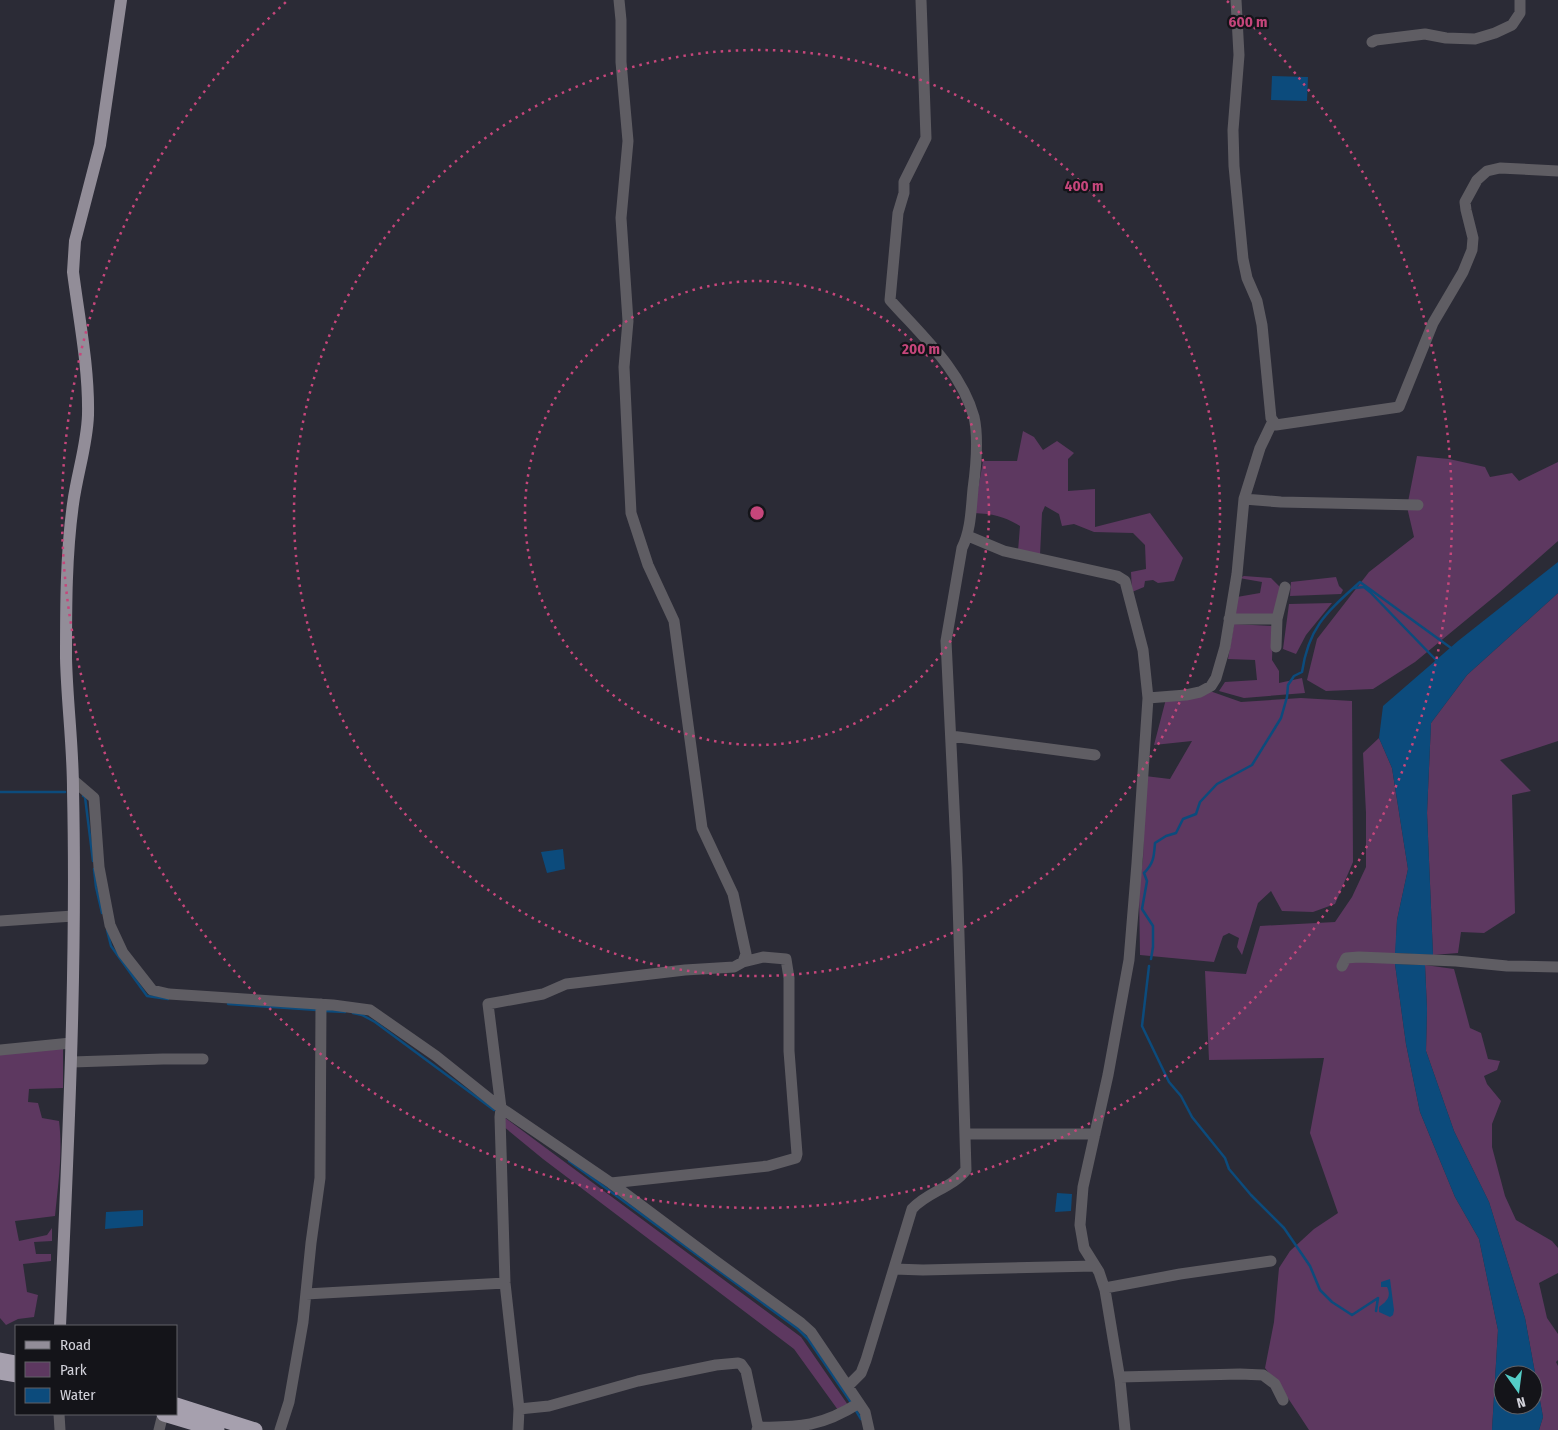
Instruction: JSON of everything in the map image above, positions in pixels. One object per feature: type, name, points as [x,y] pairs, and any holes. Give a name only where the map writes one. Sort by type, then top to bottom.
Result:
[{"type":"highway","points":[[0,1360],[15,1364]]},
{"type":"highway","points":[[0,1372],[15,1375]]},
{"type":"highway","points":[[178,1406],[255,1430]]},
{"type":"highway","points":[[166,1415],[217,1430]]},
{"type":"main road","points":[[60,1325],[72,1062],[73,780],[66,657],[68,544],[73,502],[87,434],[88,416],[87,388],[73,272],[74,241],[100,145],[121,0]]},
{"type":"street","points":[[619,0],[621,62],[628,140],[621,218],[628,321],[624,367],[631,513],[648,565],[674,621],[702,828],[733,894],[746,954],[743,962]]},
{"type":"street","points":[[848,1386],[861,1373],[912,1209],[918,1202],[960,1178],[966,1170],[958,868],[946,641],[962,548],[968,536],[976,458],[974,418],[958,379],[936,351],[890,300],[898,213],[904,194],[904,182],[926,138],[921,0]]},
{"type":"street","points":[[1236,0],[1239,54],[1233,130],[1234,166],[1243,259],[1247,278],[1257,301],[1262,325],[1271,418],[1276,425]]},
{"type":"street","points":[[1372,42],[1413,34],[1475,39],[1512,25],[1520,13],[1520,0]]},
{"type":"street","points":[[1148,698],[1200,692],[1211,686],[1216,678],[1229,619],[1244,499],[1260,448],[1271,424],[1276,425],[1399,407],[1433,323],[1463,272],[1472,250],[1472,238],[1465,202],[1477,180],[1486,171],[1500,168],[1558,171]]},
{"type":"street","points":[[1244,499],[1281,502],[1418,505]]},
{"type":"street","points":[[968,536],[1004,551],[1117,576],[1125,581],[1144,650],[1148,698],[1129,960],[1108,1075],[1083,1187],[1080,1225],[1084,1248],[1100,1272],[1105,1288],[1120,1376],[1125,1430]]},
{"type":"street","points":[[1276,647],[1277,619],[1285,587]]},
{"type":"street","points":[[1229,619],[1277,619]]},
{"type":"street","points":[[951,736],[1095,755]]},
{"type":"street","points":[[73,780],[94,798],[99,867],[110,925],[123,953],[152,990],[169,994],[321,1004],[370,1010],[436,1056],[500,1113],[611,1183],[801,1323],[811,1332],[848,1386],[855,1405],[865,1412],[868,1430]]},
{"type":"street","points":[[0,921],[73,916]]},
{"type":"street","points":[[518,1430],[519,1409],[505,1283],[500,1113],[488,1004],[543,994],[566,984],[685,970],[734,967],[743,962],[763,957],[786,959],[789,978],[789,1051],[796,1158],[768,1166],[611,1183]]},
{"type":"street","points":[[1342,966],[1346,958],[1359,957],[1456,961],[1507,966],[1558,967]]},
{"type":"street","points":[[280,1430],[289,1402],[296,1365],[320,1178],[321,1004]]},
{"type":"street","points":[[0,1050],[71,1043]]},
{"type":"street","points":[[72,1062],[128,1059],[203,1059]]},
{"type":"street","points":[[965,1134],[1095,1134]]},
{"type":"street","points":[[1105,1288],[1271,1260]]},
{"type":"street","points":[[894,1269],[1095,1266]]},
{"type":"street","points":[[306,1294],[505,1283]]},
{"type":"street","points":[[519,1409],[549,1406],[638,1381],[738,1363],[746,1371],[757,1429],[804,1426],[837,1416],[855,1405]]},
{"type":"street","points":[[1120,1376],[1263,1375],[1275,1384],[1283,1400]]},
{"type":"street","points":[[59,1415],[60,1430]]},
{"type":"street","points":[[159,1430],[163,1415]]},
{"type":"green space","points":[[1023,431],[1034,437],[1043,450],[1057,441],[1074,453],[1068,459],[1068,491],[1095,489],[1095,527],[1150,513],[1183,558],[1174,581],[1158,583],[1153,580],[1145,581],[1144,587],[1132,592],[1131,572],[1146,569],[1145,545],[1133,533],[1094,532],[1074,524],[1062,526],[1059,514],[1045,506],[1042,513],[1040,555],[1018,551],[1020,526],[998,516],[974,513],[983,461],[1017,461]]},
{"type":"green space","points":[[1417,456],[1449,459],[1485,467],[1490,477],[1512,473],[1519,481],[1558,462],[1558,541],[1415,662],[1373,689],[1326,691],[1307,680],[1317,639],[1369,572],[1414,537],[1407,507]]},
{"type":"green space","points":[[1244,576],[1271,578],[1280,587],[1276,614],[1233,614],[1237,597],[1260,593],[1262,582],[1239,578]]},
{"type":"green space","points":[[1336,577],[1339,586],[1343,590],[1341,594],[1290,596],[1291,582]]},
{"type":"green space","points":[[1558,593],[1558,741],[1500,760],[1531,791],[1512,795],[1515,913],[1484,933],[1461,932],[1458,953],[1433,955],[1427,813],[1431,723],[1467,675]]},
{"type":"green space","points":[[1332,603],[1306,635],[1296,654],[1283,649],[1289,604]]},
{"type":"green space","points":[[1234,624],[1273,626],[1272,660],[1279,671],[1279,683],[1302,678],[1305,693],[1244,698],[1219,691],[1225,682],[1257,680],[1255,660],[1228,659]]},
{"type":"green space","points":[[1207,690],[1241,702],[1301,698],[1352,701],[1353,862],[1335,904],[1313,912],[1282,911],[1271,891],[1258,903],[1242,955],[1237,947],[1239,938],[1229,933],[1223,936],[1214,962],[1140,955],[1139,889],[1143,859],[1145,776],[1170,779],[1192,741],[1154,745],[1166,699]]},
{"type":"green space","points":[[1379,738],[1392,768],[1408,869],[1397,920],[1395,964],[1406,1044],[1420,1112],[1455,1197],[1479,1239],[1498,1330],[1496,1365],[1493,1365],[1492,1430],[1309,1430],[1284,1392],[1265,1368],[1274,1322],[1279,1268],[1290,1251],[1314,1229],[1338,1213],[1310,1133],[1324,1058],[1209,1060],[1205,971],[1246,974],[1260,926],[1335,922],[1352,897],[1366,867],[1363,753]]},
{"type":"green space","points":[[1425,965],[1454,969],[1470,1028],[1481,1033],[1488,1059],[1500,1061],[1497,1070],[1484,1076],[1487,1084],[1501,1101],[1492,1124],[1492,1147],[1505,1196],[1516,1220],[1552,1241],[1558,1248],[1558,1273],[1539,1283],[1547,1318],[1558,1334],[1558,1360],[1556,1362],[1558,1366],[1558,1430],[1539,1430],[1543,1417],[1543,1365],[1534,1365],[1525,1318],[1489,1202],[1454,1131],[1426,1051]]},
{"type":"green space","points":[[63,1046],[63,1088],[29,1089],[28,1102],[38,1103],[42,1118],[59,1121],[60,1157],[55,1216],[15,1221],[19,1241],[47,1235],[52,1228],[52,1241],[34,1242],[36,1254],[51,1254],[51,1261],[23,1264],[27,1292],[38,1295],[34,1317],[18,1319],[6,1325],[0,1318],[0,1055]]},
{"type":"green space","points":[[504,1117],[801,1337],[848,1405],[838,1410],[794,1349],[543,1159],[503,1126]]},
{"type":"water","points":[[1272,76],[1308,77],[1307,101],[1271,100]]},
{"type":"water","points":[[1558,562],[1558,593],[1467,675],[1431,723],[1427,813],[1433,955],[1395,953],[1397,920],[1408,869],[1392,768],[1379,738],[1383,706],[1458,641]]},
{"type":"water","points":[[563,849],[565,869],[547,873],[541,852]]},
{"type":"water","points":[[1395,964],[1425,965],[1426,1051],[1454,1131],[1489,1202],[1525,1318],[1534,1365],[1496,1365],[1498,1330],[1479,1239],[1455,1197],[1420,1112],[1406,1044]]},
{"type":"water","points":[[1057,1193],[1072,1194],[1071,1211],[1055,1212]]},
{"type":"water","points":[[143,1210],[143,1226],[105,1229],[106,1212]]},
{"type":"water","points":[[1390,1279],[1394,1310],[1393,1315],[1390,1317],[1379,1312],[1379,1307],[1389,1296],[1387,1287],[1381,1287],[1381,1282]]},
{"type":"water","points":[[1493,1413],[1493,1415],[1543,1415],[1539,1430],[1492,1430]]},
{"type":"waterway","points":[[1151,959],[1153,926],[1142,909],[1147,881],[1144,873],[1153,859],[1155,843],[1166,836],[1176,833],[1183,819],[1196,814],[1200,802],[1217,784],[1252,765],[1281,718],[1287,697],[1288,685],[1294,676],[1302,672],[1309,643],[1315,631],[1321,621],[1338,602],[1360,582],[1451,648]]},
{"type":"waterway","points":[[1355,588],[1364,587],[1370,592],[1437,661]]},
{"type":"waterway","points":[[0,792],[65,792]]},
{"type":"waterway","points":[[83,796],[85,797],[93,861]]},
{"type":"waterway","points":[[94,869],[102,913]]},
{"type":"waterway","points":[[107,930],[111,946],[147,996],[168,999]]},
{"type":"waterway","points":[[1149,966],[1142,1026],[1169,1082],[1181,1096],[1192,1117],[1225,1158],[1229,1169],[1251,1195],[1284,1228],[1310,1266],[1320,1290],[1332,1302],[1352,1315],[1378,1298],[1376,1311]]},
{"type":"waterway","points":[[228,1004],[317,1010]]},
{"type":"waterway","points":[[325,1011],[345,1012]]},
{"type":"waterway","points":[[353,1013],[362,1015],[375,1022],[494,1110]]},
{"type":"waterway","points":[[569,1161],[798,1329],[808,1339],[852,1404]]},
{"type":"waterway","points":[[855,1409],[861,1419]]}]
